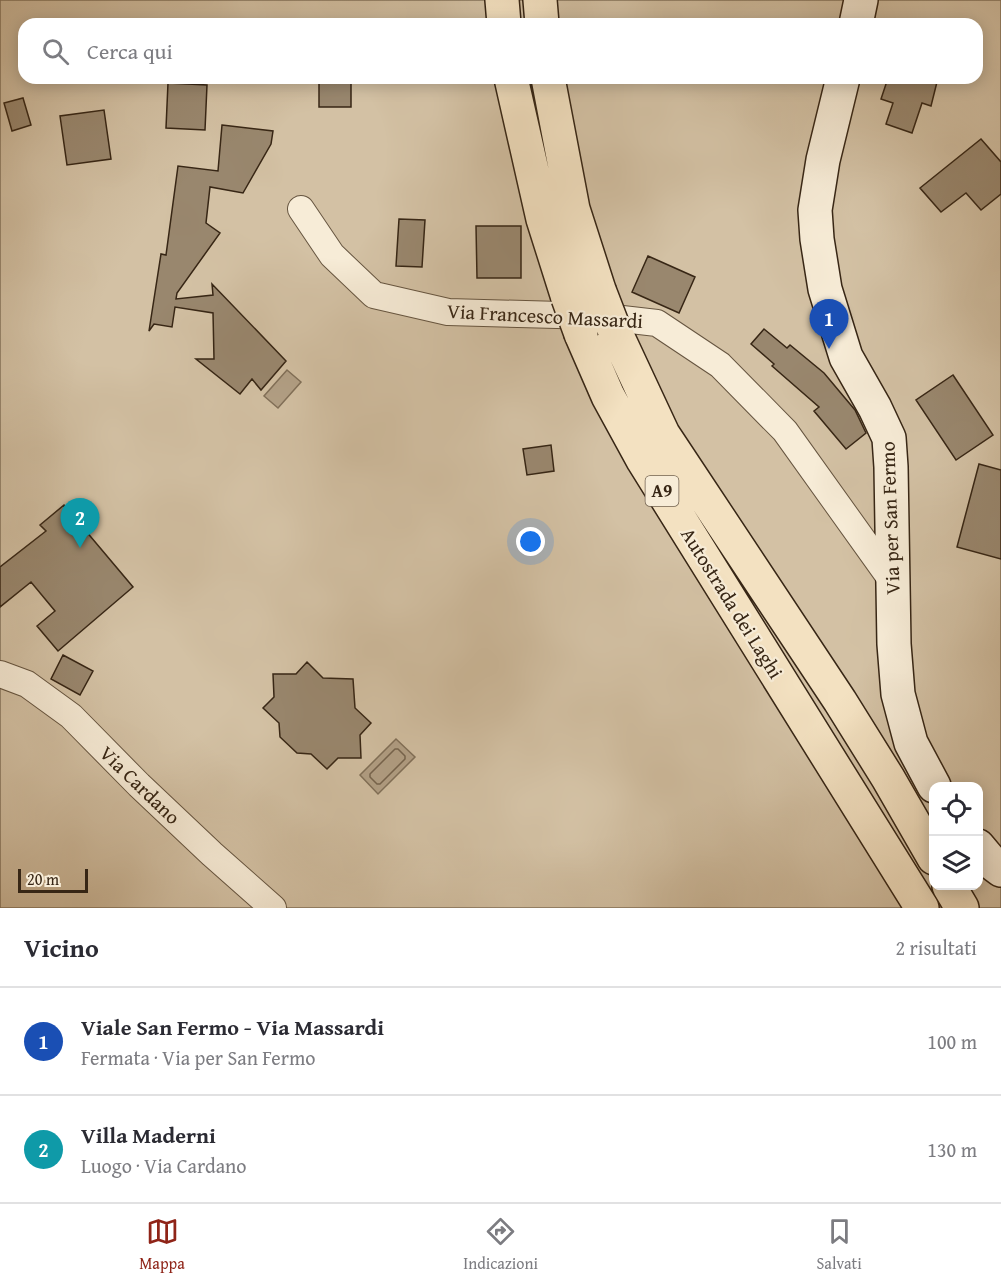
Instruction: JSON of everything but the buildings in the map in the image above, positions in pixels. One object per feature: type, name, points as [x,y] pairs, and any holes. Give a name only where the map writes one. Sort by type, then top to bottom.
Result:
[{"type":"highway","points":[[502,0],[504,18]]},
{"type":"highway","points":[[540,0],[542,18]]},
{"type":"highway","name":"Autostrada dei Laghi","points":[[512,84],[543,219],[581,334],[608,396],[643,460],[922,908]]},
{"type":"highway","name":"Autostrada dei Laghi","points":[[549,84],[573,209],[599,290],[614,329],[663,434],[888,778],[929,851]]},
{"type":"highway","points":[[952,890],[962,908]]},
{"type":"main road","points":[[857,18],[861,0]]},
{"type":"main road","name":"Via per San Fermo","points":[[842,84],[823,160],[815,210],[817,239],[825,289],[846,357],[889,438],[894,644],[898,694],[911,743],[932,782]]},
{"type":"main road","points":[[983,852],[1001,870]]},
{"type":"street","name":"Via Francesco Massardi","points":[[302,209],[332,255],[374,296],[448,312],[596,316],[657,323],[720,365],[785,432],[893,582]]},
{"type":"street","name":"Via Cardano","points":[[0,674],[27,684],[71,716],[139,785],[273,908]]},
{"type":"shaded area","points":[[0,0],[1001,0],[1001,908],[0,908]]},
{"type":"water","points":[[287,370],[301,382],[278,408],[264,396]]},
{"type":"water","points":[[396,739],[415,757],[378,794],[360,775]]},
{"type":"place","name":"Viale San Fermo - Via Massardi","points":[[829,349]]},
{"type":"place","name":"Villa Maderni","points":[[80,548]]}]
